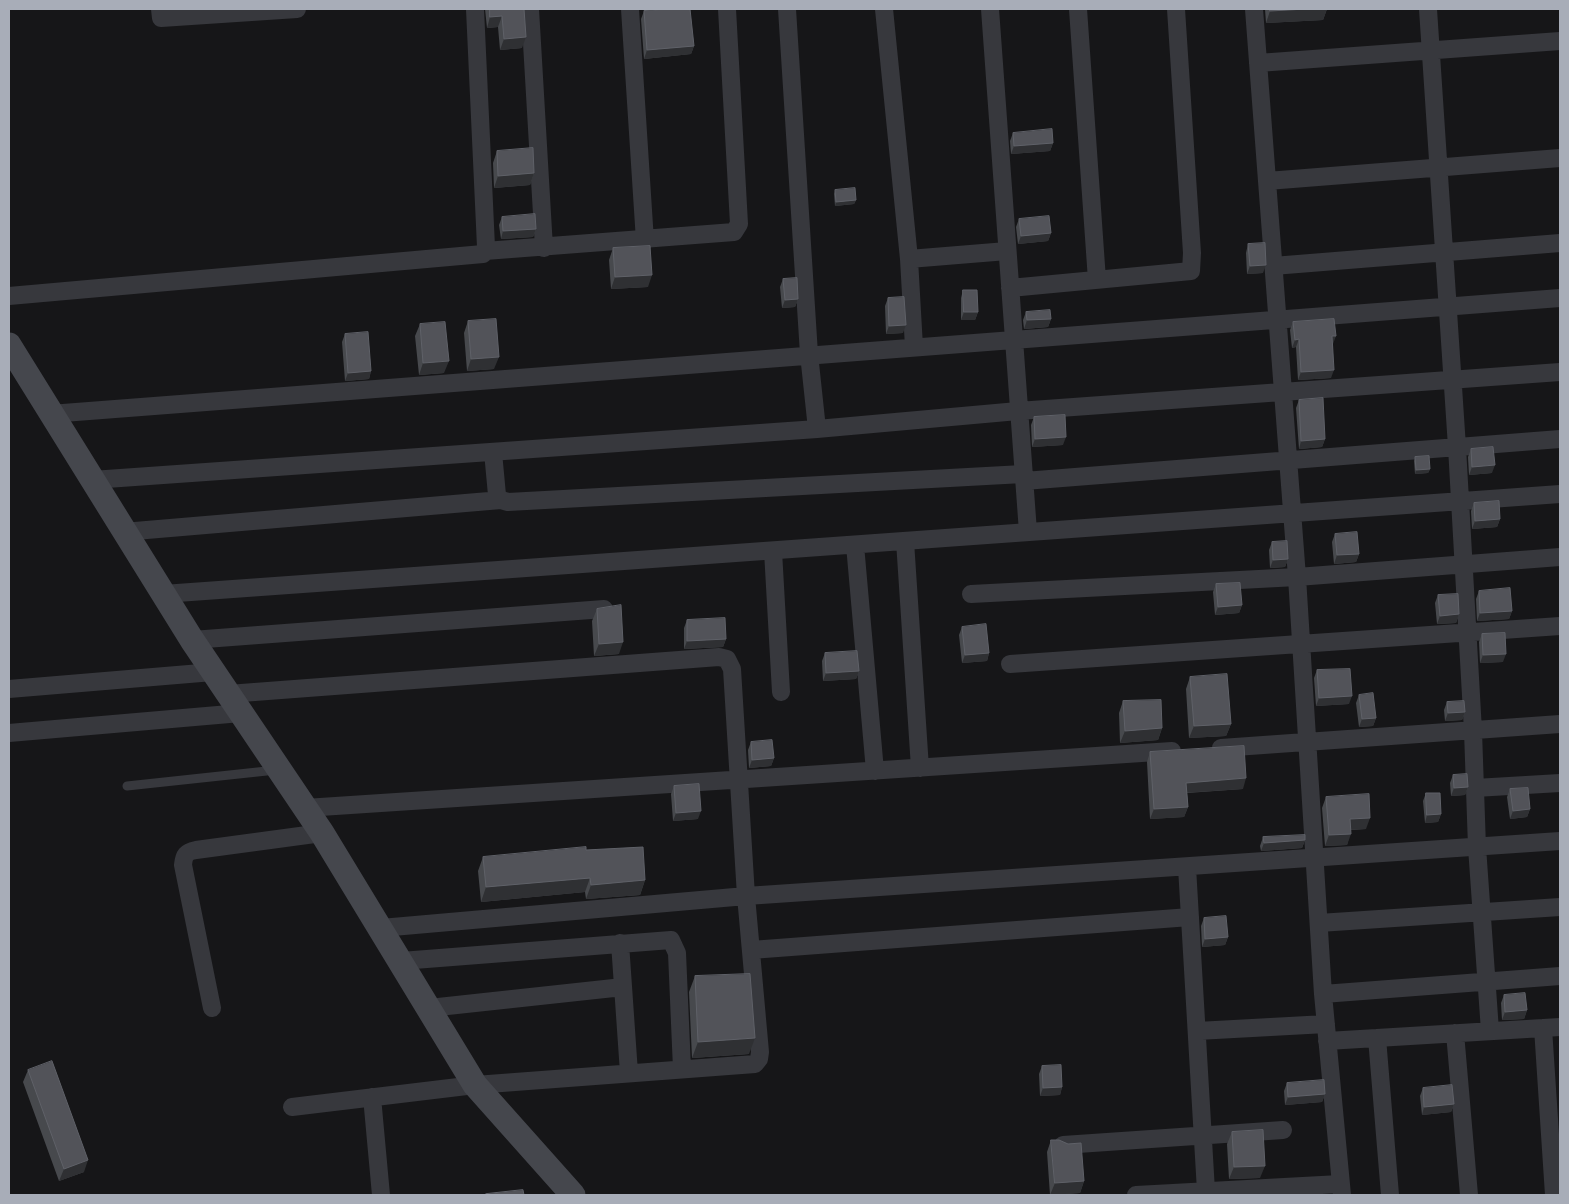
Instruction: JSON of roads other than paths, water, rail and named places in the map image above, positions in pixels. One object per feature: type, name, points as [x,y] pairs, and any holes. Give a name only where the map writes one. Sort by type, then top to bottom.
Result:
[{"type":"street","points":[[160,9],[161,18],[297,9]]},
{"type":"street","points":[[475,9],[485,251]]},
{"type":"street","points":[[530,9],[544,248]]},
{"type":"street","points":[[630,9],[645,241]]},
{"type":"street","points":[[9,296],[478,256],[485,251],[730,234],[736,230],[739,224],[727,9]]},
{"type":"street","points":[[787,9],[809,354],[817,429]]},
{"type":"street","points":[[884,9],[909,259],[914,347]]},
{"type":"street","points":[[990,9],[1028,532]]},
{"type":"street","points":[[1078,9],[1097,280]]},
{"type":"street","points":[[1010,288],[1191,270],[1176,9]]},
{"type":"street","points":[[1136,1195],[1206,1191],[1341,1190],[1323,994],[1297,577],[1254,9]]},
{"type":"street","points":[[1428,9],[1442,252],[1448,306],[1457,447],[1473,731],[1477,847],[1490,1031]]},
{"type":"street","points":[[1258,62],[1560,41]]},
{"type":"street","points":[[1267,181],[1560,158]]},
{"type":"street","points":[[1273,266],[1560,243]]},
{"type":"street","points":[[909,259],[1007,250]]},
{"type":"street","points":[[50,414],[809,354],[1014,342],[1278,319],[1560,298]]},
{"type":"street","points":[[9,345],[123,532],[192,640],[322,833],[402,961],[476,1085],[573,1195]]},
{"type":"street","points":[[92,480],[817,429],[1283,390],[1560,372]]},
{"type":"street","points":[[123,532],[501,500],[524,502],[1024,477],[1560,440]]},
{"type":"street","points":[[493,452],[497,494],[501,500]]},
{"type":"street","points":[[163,594],[1560,494]]},
{"type":"street","points":[[905,542],[920,768]]},
{"type":"street","points":[[855,545],[875,771]]},
{"type":"street","points":[[772,551],[781,692]]},
{"type":"street","points":[[971,594],[1297,577],[1560,557]]},
{"type":"street","points":[[192,640],[604,608]]},
{"type":"street","points":[[1010,664],[1560,626]]},
{"type":"street","points":[[9,733],[235,704],[719,657],[727,659],[732,670],[746,896],[759,1059],[755,1064],[476,1085],[292,1107]]},
{"type":"street","points":[[9,689],[213,672]]},
{"type":"street","points":[[1208,749],[1560,724]]},
{"type":"street","points":[[305,808],[1188,750]]},
{"type":"street","points":[[1475,788],[1560,783]]},
{"type":"street","points":[[212,1008],[183,865],[184,857],[188,852],[196,850],[322,833]]},
{"type":"street","points":[[381,928],[746,896],[1560,841]]},
{"type":"street","points":[[1187,867],[1206,1191]]},
{"type":"street","points":[[1319,923],[1560,906]]},
{"type":"street","points":[[751,950],[1190,917]]},
{"type":"street","points":[[402,961],[664,939],[671,940],[674,944],[682,1069]]},
{"type":"street","points":[[620,943],[629,1073]]},
{"type":"street","points":[[1323,994],[1560,976]]},
{"type":"street","points":[[429,1008],[623,987]]},
{"type":"street","points":[[1197,1031],[1327,1032],[1377,1038],[1552,1028],[1554,1195]]},
{"type":"street","points":[[1455,1033],[1470,1195]]},
{"type":"street","points":[[1377,1038],[1390,1195]]},
{"type":"street","points":[[372,1097],[381,1195]]},
{"type":"street","points":[[1063,1145],[1283,1130]]},
{"type":"lane","points":[[127,786],[279,769]]}]
